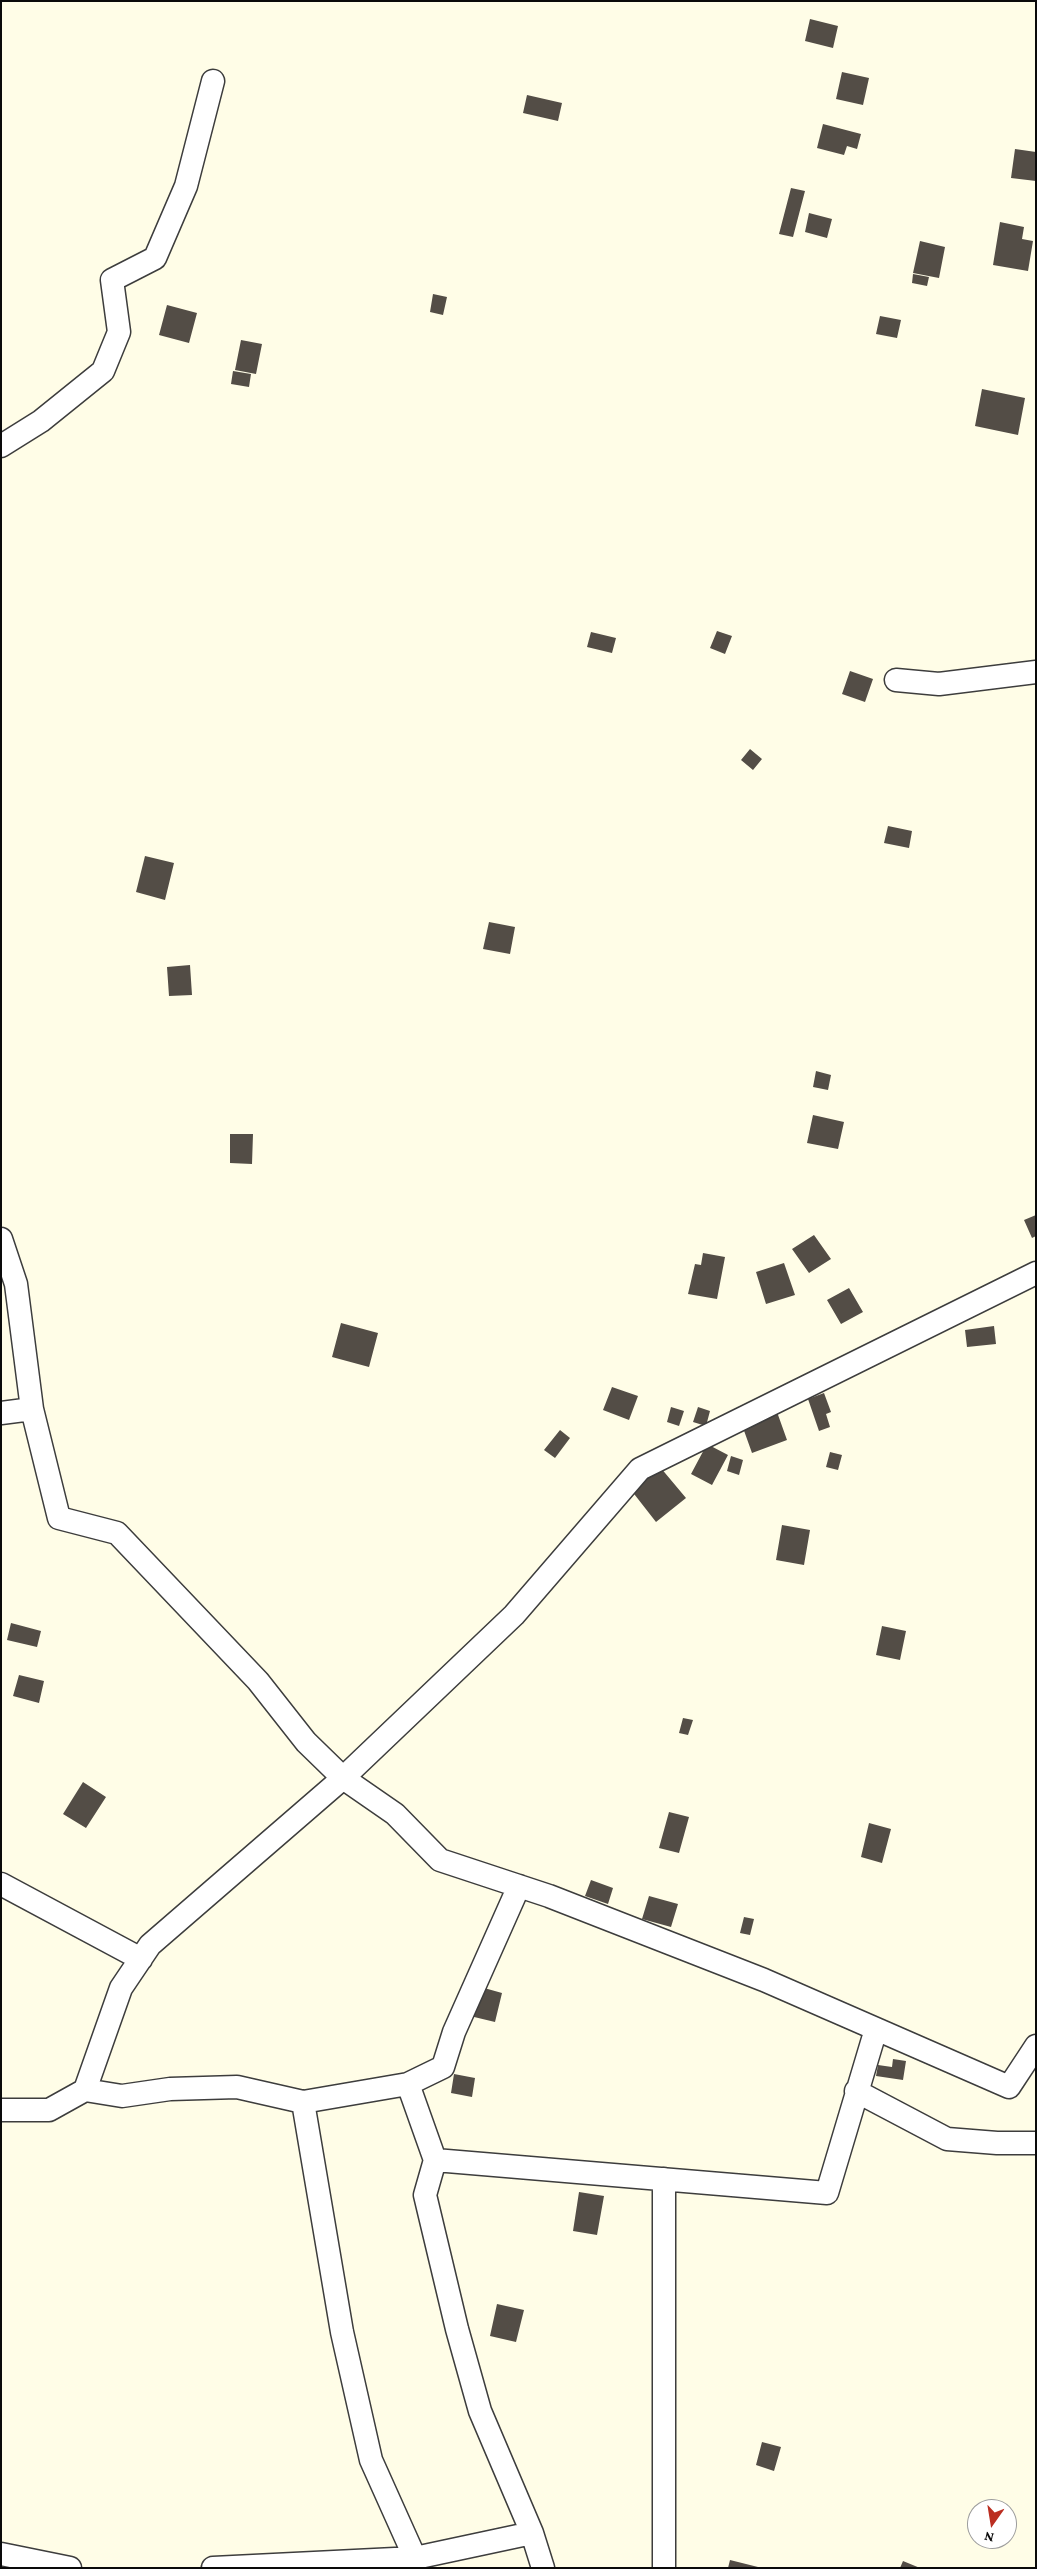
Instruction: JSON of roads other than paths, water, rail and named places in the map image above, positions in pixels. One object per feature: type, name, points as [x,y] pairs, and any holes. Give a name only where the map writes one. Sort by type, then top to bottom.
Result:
[{"type":"street","points":[[1,446],[41,421],[103,371],[119,332],[112,280],[155,258],[186,186],[213,81]]},
{"type":"street","points":[[896,680],[939,684],[1036,672]]},
{"type":"street","points":[[1,1239],[16,1284],[32,1409],[59,1518],[117,1534],[258,1681],[306,1742],[344,1778],[395,1814],[440,1860],[519,1886],[764,1980],[1009,2087],[1036,2046]]},
{"type":"street","points":[[85,2090],[121,1988],[150,1945],[344,1778],[514,1616],[640,1469],[1036,1273]]},
{"type":"street","points":[[1,1413],[32,1409]]},
{"type":"street","points":[[1,1884],[141,1959]]},
{"type":"street","points":[[1,2110],[49,2110],[85,2090],[122,2096],[170,2089],[237,2087],[303,2102],[408,2084],[443,2067],[454,2032],[519,1886]]},
{"type":"street","points":[[435,2160],[828,2193],[856,2091],[876,2029]]},
{"type":"street","points":[[408,2084],[435,2160],[425,2195],[457,2329],[480,2411],[532,2533],[543,2568]]},
{"type":"street","points":[[856,2091],[947,2139],[997,2143],[1036,2143]]},
{"type":"street","points":[[303,2102],[342,2332],[371,2460],[415,2558]]},
{"type":"street","points":[[664,2179],[664,2568]]},
{"type":"street","points":[[213,2568],[415,2558],[532,2533]]},
{"type":"street","points":[[1,2554],[70,2568]]}]
